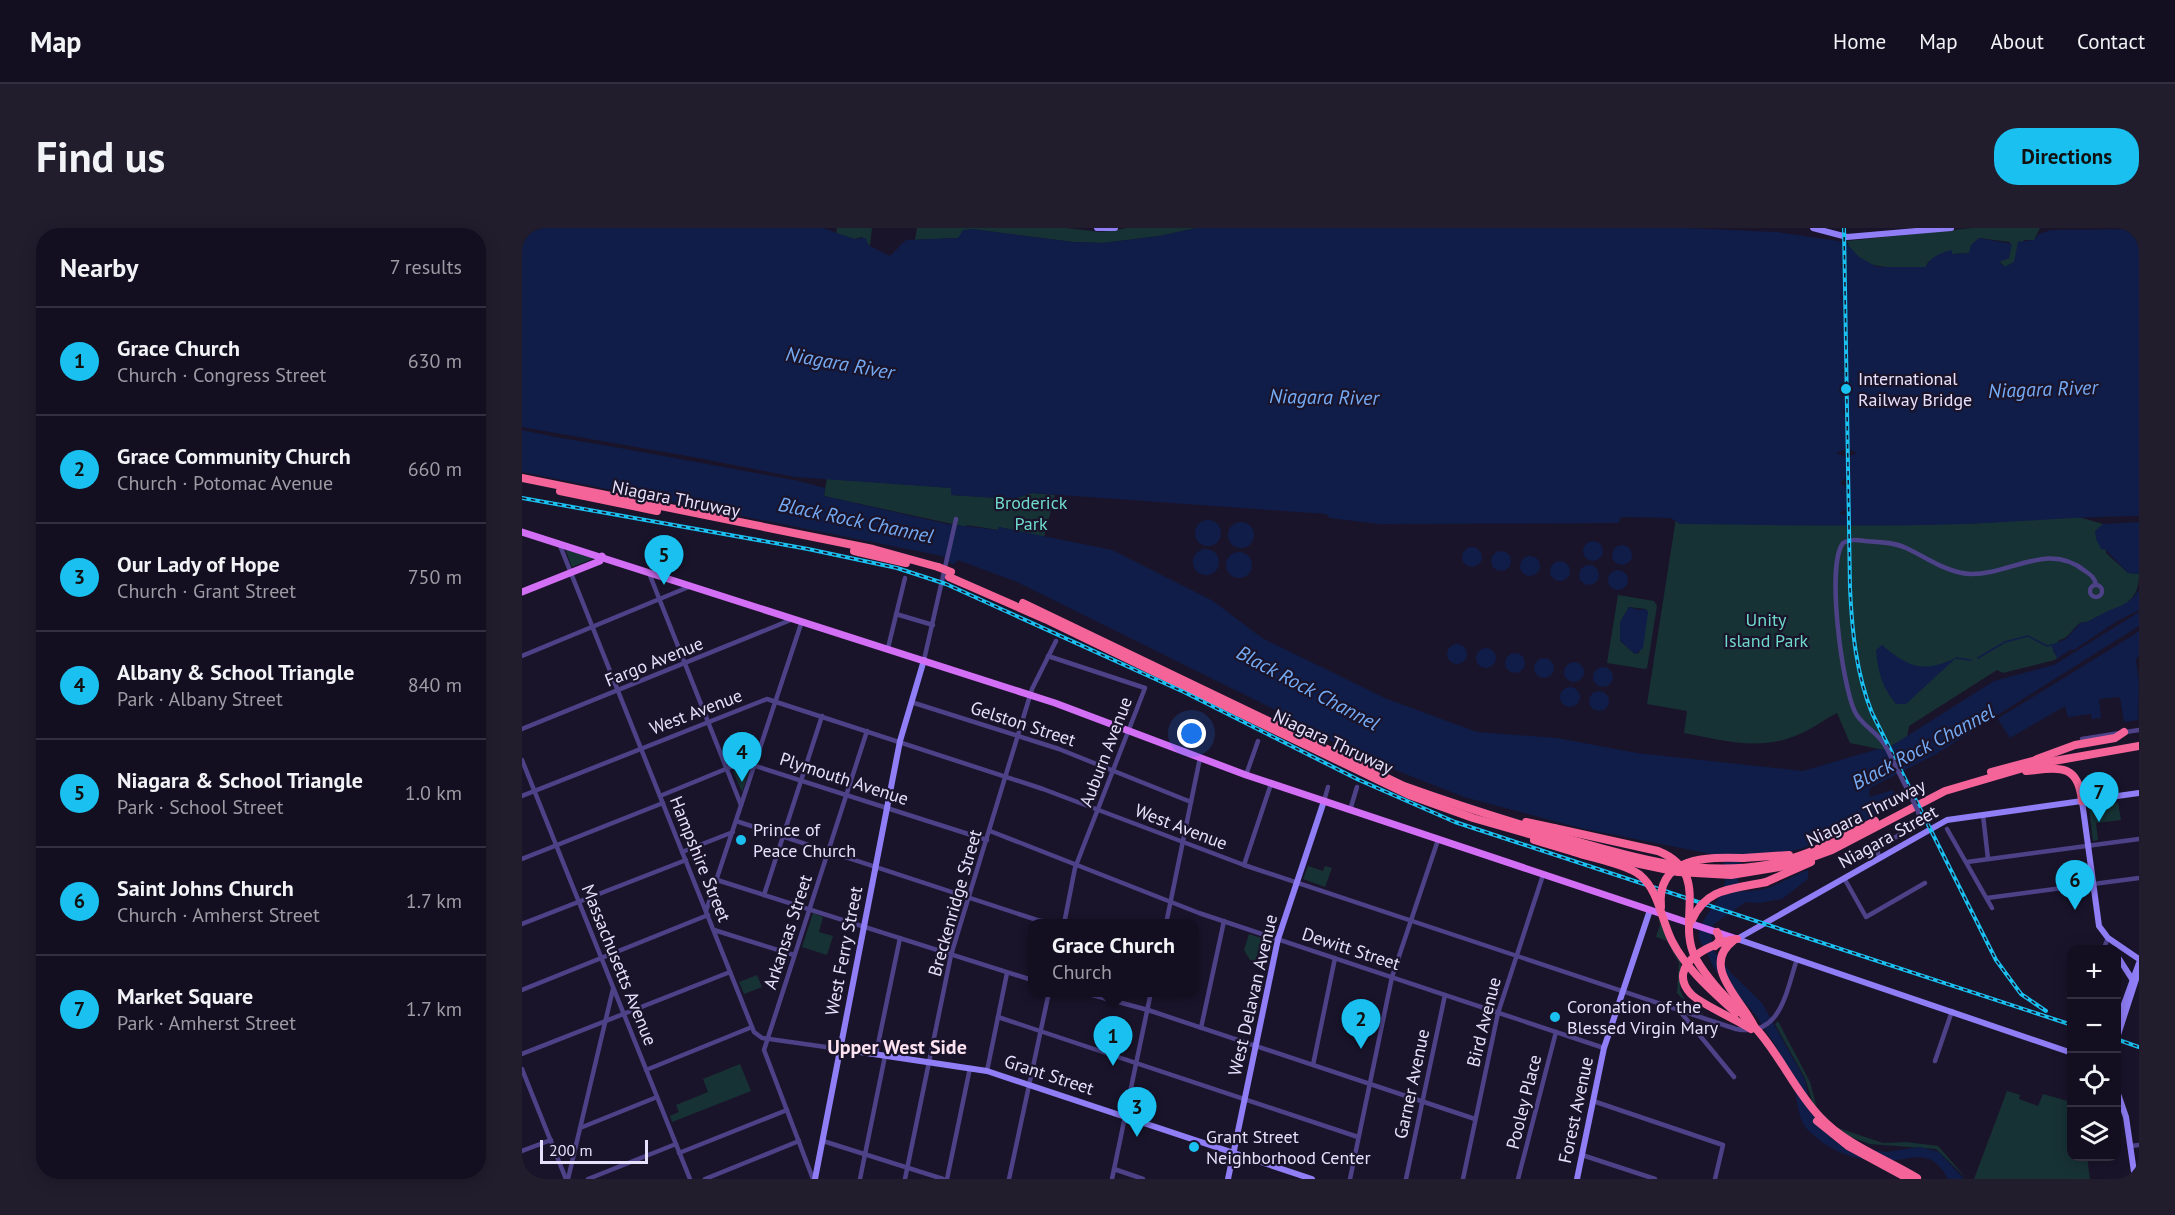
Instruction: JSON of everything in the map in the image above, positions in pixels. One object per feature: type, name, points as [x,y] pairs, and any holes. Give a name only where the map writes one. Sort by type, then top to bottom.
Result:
[{"type":"highway","points":[[522,233],[524,228]]},
{"type":"highway","name":"Niagara Thruway","points":[[522,478],[873,549],[944,571],[1409,795],[1651,862],[1694,868],[1746,870],[1780,862],[1820,848],[1931,792],[2035,760],[2139,741]]},
{"type":"highway","name":"Niagara Thruway","points":[[522,483],[944,571]]},
{"type":"highway","points":[[2035,760],[2075,745],[2115,738],[2124,732]]},
{"type":"highway","name":"Niagara Thruway","points":[[1475,814],[1626,861],[1678,872],[1713,875],[1784,867],[1832,850],[1945,790],[2037,764],[2139,746]]},
{"type":"highway","points":[[2007,773],[2065,770],[2077,778],[2082,801]]},
{"type":"highway","points":[[1475,814],[1554,828],[1658,852],[1673,860],[1684,872],[1690,888],[1689,933],[1692,949],[1707,976],[1776,1052],[1801,1093],[1821,1118],[1853,1141],[1915,1179]]},
{"type":"highway","points":[[1475,814],[1640,875],[1652,889],[1672,941],[1689,968],[1756,1028]]},
{"type":"highway","points":[[1663,919],[1661,902],[1664,888],[1672,873],[1684,863],[1702,857],[1770,857],[1820,848]]},
{"type":"highway","points":[[1689,933],[1697,909],[1711,895],[1721,890],[1766,882],[1832,850]]},
{"type":"highway","points":[[1714,932],[1720,939],[1689,960],[1685,981],[1692,995],[1756,1028]]},
{"type":"highway","points":[[1737,939],[1721,956],[1720,968],[1723,977],[1756,1028]]},
{"type":"highway","points":[[1711,947],[1737,939]]},
{"type":"main road","points":[[522,532],[1031,695],[1271,784],[1737,939]]},
{"type":"main road","points":[[522,592],[600,561],[602,556]]},
{"type":"street","points":[[1097,228],[1115,228]]},
{"type":"street","points":[[1816,228],[1840,237],[1870,232],[1951,228]]},
{"type":"street","points":[[924,660],[955,521]]},
{"type":"street","points":[[1879,858],[1877,848],[1920,823],[1918,811],[1886,747],[1854,711],[1845,671],[1834,584],[1838,549],[1842,543],[1858,540],[1902,546],[1934,563],[1968,574],[1990,572],[2041,558],[2064,560],[2080,567],[2094,578],[2096,585]]},
{"type":"street","name":"Hampshire Street","points":[[559,543],[752,1027]]},
{"type":"street","points":[[648,571],[741,806]]},
{"type":"street","points":[[888,648],[904,578]]},
{"type":"street","points":[[522,656],[689,589],[692,585]]},
{"type":"street","points":[[896,614],[933,625]]},
{"type":"street","points":[[522,990],[707,913],[799,619]]},
{"type":"street","name":"Fargo Avenue","points":[[522,729],[799,619]]},
{"type":"street","name":"Breckenridge Street","points":[[905,1179],[951,955],[1031,695],[1056,641]]},
{"type":"street","name":"Auburn Avenue","points":[[1048,656],[1145,688],[1077,865],[1065,919]]},
{"type":"street","name":"West Ferry Street","points":[[814,1179],[900,741],[924,660]]},
{"type":"street","name":"West Avenue","points":[[522,796],[762,700],[775,701],[1007,776],[1244,865],[1736,1029],[1756,1028]]},
{"type":"street","name":"Gelston Street","points":[[911,702],[1019,737],[1191,802]]},
{"type":"street","points":[[764,895],[822,717]]},
{"type":"street","name":"Arkansas Street","points":[[767,1038],[848,795],[867,730]]},
{"type":"street","points":[[2082,739],[2139,730]]},
{"type":"street","points":[[1246,775],[1258,741]]},
{"type":"street","points":[[1167,919],[1200,758]]},
{"type":"street","name":"Massachusetts Avenue","points":[[522,760],[690,1179]]},
{"type":"street","name":"Plymouth Avenue","points":[[660,796],[743,762],[987,840]]},
{"type":"street","points":[[1244,865],[1271,784]]},
{"type":"street","name":"West Delavan Avenue","points":[[1228,1179],[1278,939],[1328,787]]},
{"type":"street","points":[[1350,810],[1357,787]]},
{"type":"street","name":"Niagara Street","points":[[1737,939],[1944,821],[2139,794]]},
{"type":"street","points":[[2082,801],[2099,926],[2110,939],[2139,961],[2135,981],[2121,1014]]},
{"type":"street","points":[[522,859],[663,803]]},
{"type":"street","points":[[1983,814],[1989,859]]},
{"type":"street","points":[[736,821],[1039,919]]},
{"type":"street","points":[[1947,829],[1992,908]]},
{"type":"street","name":"Dewitt Street","points":[[990,831],[1170,902],[1604,1048]]},
{"type":"street","points":[[682,852],[733,832]]},
{"type":"street","points":[[1967,862],[2139,839]]},
{"type":"street","points":[[1350,1179],[1392,977],[1438,840]]},
{"type":"street","points":[[522,924],[686,860]]},
{"type":"street","name":"Bird Avenue","points":[[1463,1179],[1498,1013],[1543,875]]},
{"type":"street","points":[[1844,878],[1866,917],[1925,883]]},
{"type":"street","points":[[1987,898],[2139,878]]},
{"type":"street","points":[[717,880],[1028,979]]},
{"type":"street","name":"Forest Avenue","points":[[1576,1179],[1604,1048],[1650,910]]},
{"type":"street","points":[[1201,1028],[1224,921]]},
{"type":"street","points":[[714,930],[794,956]]},
{"type":"street","points":[[876,1054],[900,939]]},
{"type":"street","points":[[1737,939],[2067,1051]]},
{"type":"street","points":[[2106,945],[2110,939]]},
{"type":"street","points":[[2110,939],[2112,945]]},
{"type":"street","points":[[1312,1065],[1335,958]]},
{"type":"street","points":[[1756,1028],[1772,1021],[1780,1008],[1797,959]]},
{"type":"street","points":[[2121,961],[2135,981]]},
{"type":"street","points":[[2121,1025],[2139,970]]},
{"type":"street","points":[[522,1054],[730,972]]},
{"type":"street","points":[[987,1071],[1007,973]]},
{"type":"street","points":[[567,1179],[613,987]]},
{"type":"street","name":"Garner Avenue","points":[[1406,1179],[1445,995]]},
{"type":"street","points":[[1009,1179],[1048,997]]},
{"type":"street","points":[[1097,997],[1148,1010],[1475,1119]]},
{"type":"street","points":[[1112,1179],[1150,997]]},
{"type":"street","points":[[1678,1009],[1734,1077]]},
{"type":"street","points":[[1935,1061],[1952,1011]]},
{"type":"street","points":[[998,1017],[1358,1137]]},
{"type":"street","points":[[646,1070],[752,1027],[756,1035],[767,1038],[764,1055],[814,1179]]},
{"type":"street","name":"Pooley Place","points":[[1518,1179],[1556,1032]]},
{"type":"street","name":"Grant Street","points":[[767,1038],[987,1071],[1312,1179]]},
{"type":"street","points":[[2054,1045],[2067,1047]]},
{"type":"street","points":[[860,1179],[885,1056]]},
{"type":"street","points":[[823,1141],[945,1179],[970,1068]]},
{"type":"street","points":[[522,1069],[567,1179]]},
{"type":"street","points":[[522,1087],[528,1084]]},
{"type":"street","points":[[580,1128],[657,1097]]},
{"type":"street","points":[[1593,1101],[1723,1145],[1715,1179]]},
{"type":"street","points":[[2121,1102],[2131,1146],[2134,1179]]},
{"type":"street","points":[[679,1153],[786,1110]]},
{"type":"street","points":[[522,1151],[551,1140]]},
{"type":"street","points":[[705,1179],[799,1141]]},
{"type":"street","points":[[588,1179],[676,1144]]},
{"type":"street","points":[[2131,1146],[2139,1145]]},
{"type":"street","points":[[1582,1155],[1655,1179]]},
{"type":"street","points":[[1114,1170],[1143,1179]]},
{"type":"green space","points":[[837,228],[872,228],[870,246],[862,237],[854,239],[836,234]]},
{"type":"green space","points":[[917,228],[1066,228],[1101,232],[1128,228],[1196,228],[1160,236],[1103,243],[1073,242],[972,229],[958,238],[915,240]]},
{"type":"green space","points":[[1972,228],[2040,228],[2034,240],[2024,240],[2014,262],[2005,267],[1999,261],[2009,258],[2010,242],[1979,238],[1969,253],[1952,254],[1952,251],[1928,262],[1926,267],[1905,268],[1870,264],[1852,252],[1847,241]]},
{"type":"green space","name":"Broderick Park","points":[[827,478],[952,488],[952,495],[1013,499],[1032,493],[1055,495],[1044,537],[999,527],[998,530],[967,525],[966,527],[824,496]]},
{"type":"green space","name":"Unity Island Park","points":[[2075,516],[2103,524],[2106,553],[2128,573],[2139,574],[2138,585],[2131,599],[2119,608],[2092,621],[2077,625],[2066,637],[2059,640],[2053,651],[2058,658],[2055,660],[2003,673],[1997,670],[1909,726],[1907,737],[1884,750],[1850,743],[1837,713],[1795,736],[1767,743],[1740,743],[1684,733],[1687,711],[1647,704],[1676,518],[1681,524],[1967,524]]},
{"type":"green space","points":[[565,548],[595,558],[572,567]]},
{"type":"green space","points":[[1618,595],[1654,601],[1657,606],[1647,668],[1607,663]],"holes":[[[1629,607],[1646,609],[1648,612],[1639,653],[1635,654],[1620,641],[1621,621]]]},
{"type":"green space","points":[[744,765],[751,767],[742,792],[733,771]]},
{"type":"green space","points":[[2118,803],[2121,820],[2096,823],[2098,840],[2093,841],[2089,807]]},
{"type":"green space","points":[[1308,866],[1323,871],[1325,866],[1332,868],[1325,887],[1303,879]]},
{"type":"green space","points":[[813,913],[823,917],[819,932],[833,936],[827,955],[802,947]]},
{"type":"green space","points":[[1658,919],[1681,962],[1680,990],[1683,997],[1704,1015],[1696,1013],[1677,993],[1679,963],[1667,941],[1656,937],[1660,925]]},
{"type":"green space","points":[[1249,934],[1273,942],[1272,948],[1261,944],[1255,961],[1250,960],[1244,950]]},
{"type":"green space","points":[[757,975],[762,987],[744,994],[739,982]]},
{"type":"green space","points":[[1778,1021],[1810,1082],[1817,1108],[1835,1127],[1883,1143],[1906,1142],[1938,1146],[1967,1179],[1936,1149],[1870,1144],[1845,1135],[1816,1114],[1805,1078],[1775,1024]]},
{"type":"green space","points":[[740,1064],[751,1091],[672,1122],[670,1116],[679,1112],[676,1105],[708,1092],[703,1079]]},
{"type":"green space","points":[[2007,1091],[2020,1095],[2019,1099],[2038,1106],[2043,1094],[2067,1101],[2067,1161],[2088,1161],[2090,1179],[1974,1179]]},
{"type":"water","name":"Niagara River","points":[[522,228],[823,228],[854,239],[866,238],[868,245],[890,256],[906,240],[958,238],[963,230],[972,229],[1073,242],[1103,243],[1160,236],[1196,228],[1685,228],[1777,232],[1845,242],[1859,257],[1877,267],[1926,267],[1933,258],[1944,252],[1952,250],[1952,254],[1969,253],[1971,245],[1979,238],[2012,244],[2009,258],[1999,262],[2005,267],[2014,262],[2018,242],[2034,240],[2039,234],[2051,230],[2139,229],[2139,516],[1965,524],[1822,526],[1680,524],[1671,518],[1624,517],[1620,518],[1619,523],[1379,524],[1330,518],[1326,514],[1032,493],[1013,499],[951,495],[951,488],[794,477],[522,428]]},
{"type":"water","name":"Black Rock Channel","points":[[522,430],[794,480],[825,488],[824,496],[947,524],[998,530],[999,527],[1112,550],[1213,601],[1262,638],[1387,699],[1477,732],[1557,738],[1637,753],[1803,771],[1878,749],[1885,750],[1994,681],[2054,665],[2057,658],[2051,645],[2066,639],[2080,623],[2127,603],[2139,590],[2139,654],[2136,660],[2139,683],[2138,720],[2124,722],[2120,697],[2099,699],[2101,718],[2092,719],[2091,714],[2068,717],[2065,706],[2010,738],[1996,716],[1936,754],[1870,788],[1869,797],[1893,790],[1897,804],[1804,848],[1770,855],[1769,860],[1741,862],[1738,880],[1742,891],[1768,888],[1808,870],[1808,879],[1782,899],[1759,903],[1746,902],[1713,925],[1711,934],[1714,951],[1732,974],[1762,1003],[1805,1080],[1810,1108],[1820,1127],[1835,1141],[1860,1148],[1886,1152],[1920,1147],[1939,1152],[1964,1179],[1948,1179],[1941,1168],[1927,1158],[1882,1161],[1862,1159],[1842,1153],[1824,1143],[1804,1125],[1799,1113],[1794,1085],[1781,1054],[1747,1004],[1717,972],[1699,937],[1703,923],[1723,889],[1725,869],[1721,856],[1580,828],[1464,797],[1352,753],[1296,720],[1019,583],[958,560],[953,565],[942,556],[522,472]]},
{"type":"water","points":[[1208,520],[1217,524],[1221,533],[1217,542],[1208,546],[1199,542],[1195,533],[1199,524]]},
{"type":"water","points":[[1241,522],[1250,526],[1254,535],[1250,544],[1241,548],[1232,544],[1228,535],[1232,526]]},
{"type":"water","points":[[2139,522],[2139,574],[2128,573],[2106,550],[2101,549],[2095,531],[2103,524]]},
{"type":"water","points":[[1593,541],[1600,544],[1603,551],[1600,558],[1593,561],[1586,558],[1583,551],[1586,544]]},
{"type":"water","points":[[1622,545],[1629,548],[1632,555],[1629,562],[1622,565],[1615,562],[1612,555],[1615,548]]},
{"type":"water","points":[[1472,547],[1479,550],[1482,557],[1479,564],[1472,567],[1465,564],[1462,557],[1465,550]]},
{"type":"water","points":[[1206,549],[1215,553],[1219,562],[1215,571],[1206,575],[1197,571],[1193,562],[1197,553]]},
{"type":"water","points":[[1501,551],[1508,554],[1511,561],[1508,568],[1501,571],[1494,568],[1491,561],[1494,554]]},
{"type":"water","points":[[1239,552],[1248,556],[1252,565],[1248,574],[1239,578],[1230,574],[1226,565],[1230,556]]},
{"type":"water","points":[[1530,556],[1537,559],[1540,566],[1537,573],[1530,576],[1523,573],[1520,566],[1523,559]]},
{"type":"water","points":[[1560,561],[1567,564],[1570,571],[1567,578],[1560,581],[1553,578],[1550,571],[1553,564]]},
{"type":"water","points":[[1589,565],[1596,568],[1599,575],[1596,582],[1589,585],[1582,582],[1579,575],[1582,568]]},
{"type":"water","points":[[1618,570],[1625,573],[1628,580],[1625,587],[1618,590],[1611,587],[1608,580],[1611,573]]},
{"type":"water","points":[[1629,607],[1645,609],[1648,612],[1643,648],[1635,654],[1620,641],[1620,622]]},
{"type":"water","points":[[1457,644],[1464,647],[1467,654],[1464,661],[1457,664],[1450,661],[1447,654],[1450,647]]},
{"type":"water","points":[[1882,645],[1900,659],[1917,666],[1934,666],[1956,658],[1906,704],[1896,704],[1884,685],[1880,672],[1876,650]]},
{"type":"water","points":[[1486,648],[1493,651],[1496,658],[1493,665],[1486,668],[1479,665],[1476,658],[1479,651]]},
{"type":"water","points":[[1515,653],[1522,656],[1525,663],[1522,670],[1515,673],[1508,670],[1505,663],[1508,656]]},
{"type":"water","points":[[1544,658],[1551,661],[1554,668],[1551,675],[1544,678],[1537,675],[1534,668],[1537,661]]},
{"type":"water","points":[[1574,662],[1581,665],[1584,672],[1581,679],[1574,682],[1567,679],[1564,672],[1567,665]]},
{"type":"water","points":[[1603,667],[1610,670],[1613,677],[1610,684],[1603,687],[1596,684],[1593,677],[1596,670]]},
{"type":"water","points":[[1570,687],[1577,690],[1580,697],[1577,704],[1570,707],[1563,704],[1560,697],[1563,690]]},
{"type":"water","points":[[1599,691],[1606,694],[1609,701],[1606,708],[1599,711],[1592,708],[1589,701],[1592,694]]},
{"type":"pier","name":"International Railway Bridge","points":[[1843,239],[1846,239],[1849,449],[1857,453],[1849,457],[1850,529],[1847,528],[1846,515],[1839,513],[1846,510],[1846,487],[1840,483],[1846,478],[1846,457],[1836,453],[1846,449],[1845,414],[1842,412],[1845,410],[1844,372],[1841,371],[1844,369],[1844,331],[1841,330],[1844,329],[1843,299],[1840,298],[1843,296],[1843,266],[1838,265],[1843,264]]},
{"type":"pier","points":[[522,427],[699,458],[794,477],[794,480],[698,460],[560,438],[522,430]]},
{"type":"pier","points":[[2139,610],[2054,665],[2055,660],[2064,654]]},
{"type":"pier","points":[[2139,626],[2139,631],[2135,634],[1979,730],[1977,728]]},
{"type":"waterway","points":[[1978,658],[2005,642],[2028,636],[2047,646],[2051,645]]},
{"type":"waterway","points":[[1956,658],[1971,660]]},
{"type":"railway","points":[[1844,228],[1850,588],[1854,636],[1862,683],[1872,713],[1996,960],[2021,994],[2046,1011]]},
{"type":"railway","points":[[522,498],[808,549],[897,568],[946,584],[1184,692],[1359,780],[1455,822],[2067,1023]]},
{"type":"railway","points":[[2121,1041],[2139,1047]]},
{"type":"place","name":"International Railway Bridge","points":[[1846,389]]},
{"type":"place","name":"Niagara & School Triangle","points":[[664,585]]},
{"type":"place","name":"Albany & School Triangle","points":[[742,782]]},
{"type":"place","name":"Market Square","points":[[2099,822]]},
{"type":"place","name":"Prince of Peace Church","points":[[741,840]]},
{"type":"place","name":"Saint Johns Church","points":[[2075,910]]},
{"type":"place","name":"Coronation of the Blessed Virgin Mary","points":[[1555,1017]]},
{"type":"place","name":"Grace Community Church","points":[[1361,1049]]},
{"type":"place","name":"Grace Church","points":[[1113,1066]]},
{"type":"place","name":"Our Lady of Hope","points":[[1137,1137]]},
{"type":"place","name":"Grant Street Neighborhood Center","points":[[1194,1147]]},
{"type":"district","name":"Upper West Side","points":[[897,1047]]}]
